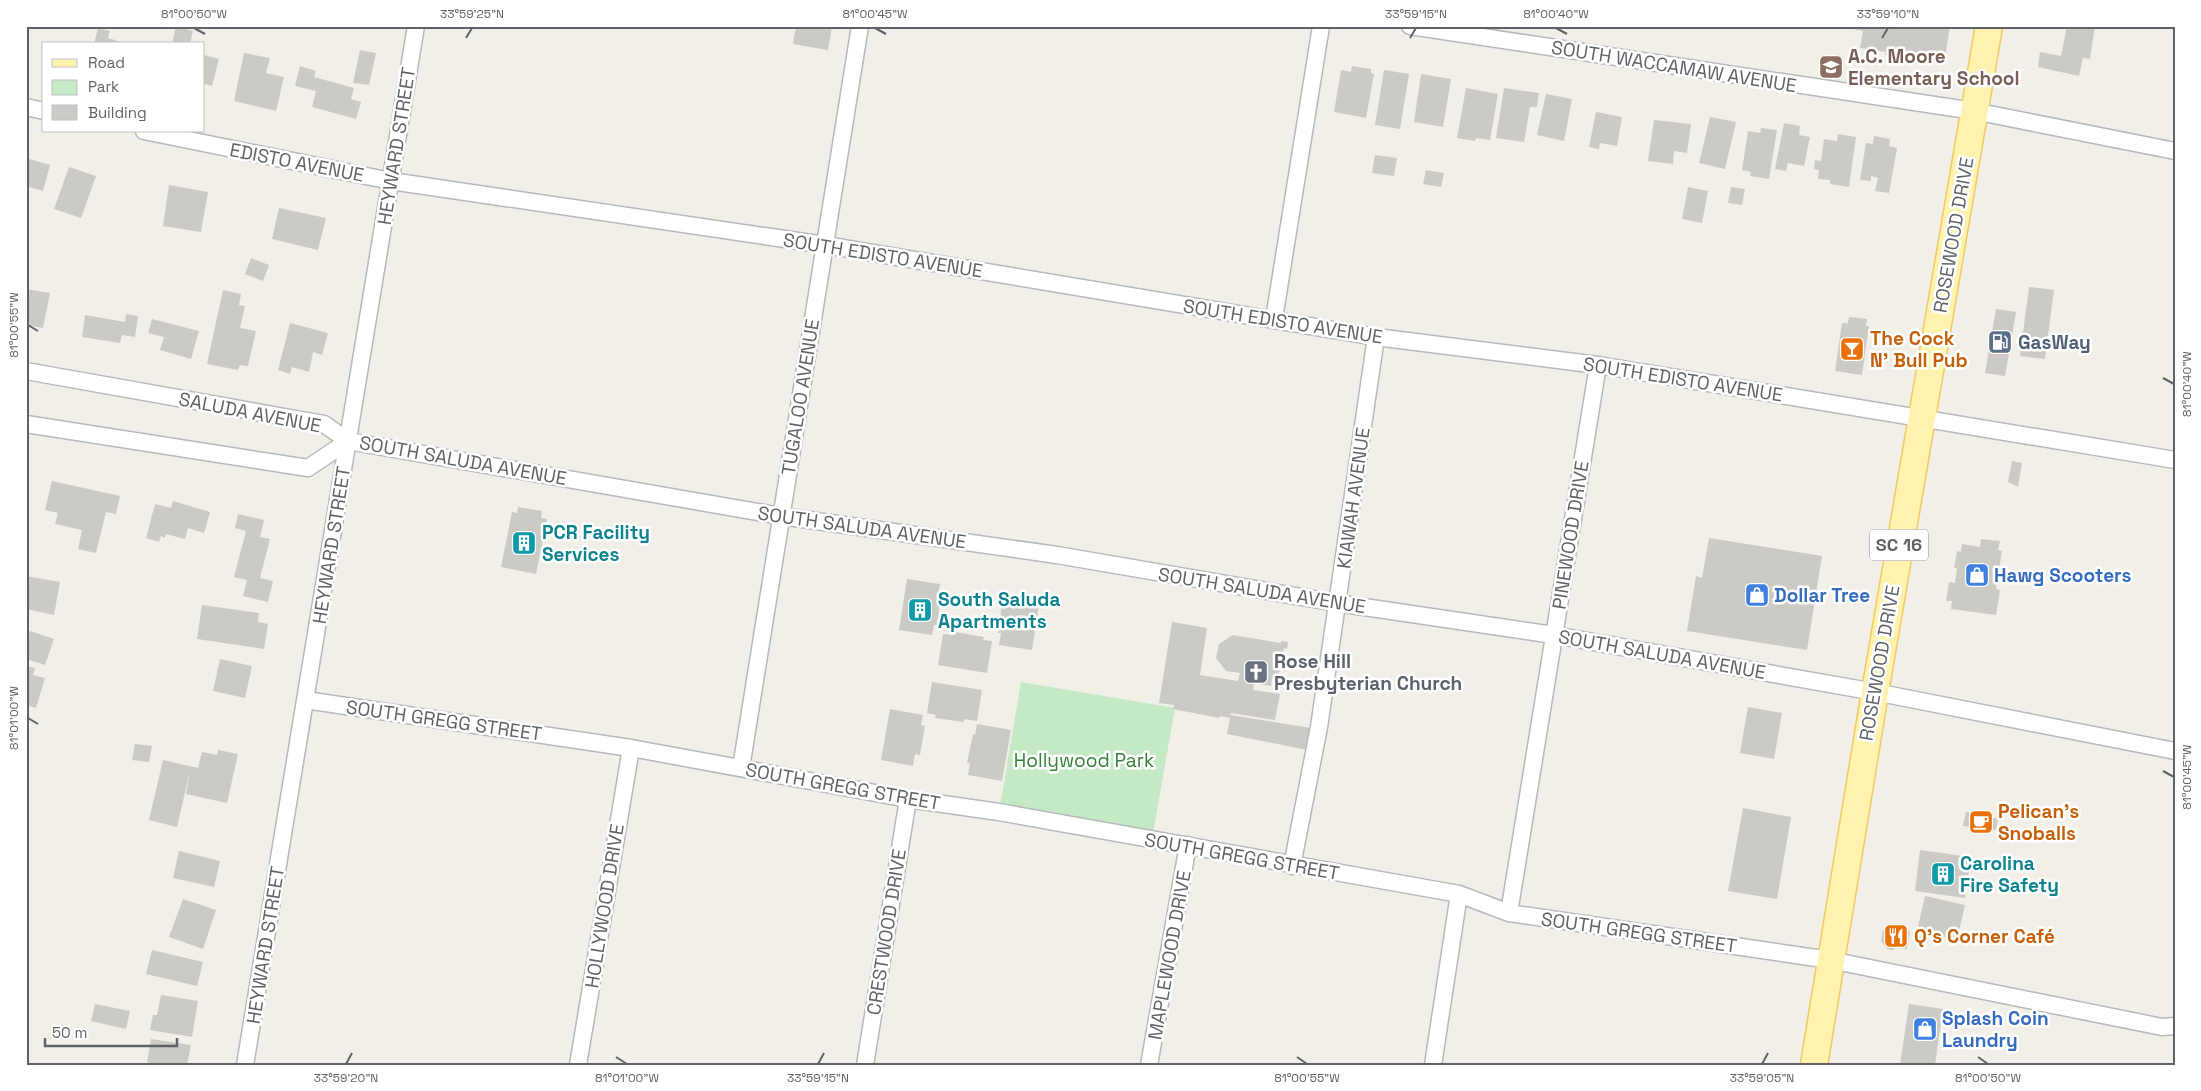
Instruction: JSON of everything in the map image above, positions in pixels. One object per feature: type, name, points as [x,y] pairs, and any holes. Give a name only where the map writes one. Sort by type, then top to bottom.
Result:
[{"type":"main road","name":"ROSEWOOD DRIVE","points":[[1814,1065],[1874,692],[1989,26]]},
{"type":"street","name":"HEYWARD STREET","points":[[245,1065],[416,26]]},
{"type":"street","name":"TUGALOO AVENUE","points":[[741,768],[860,26]]},
{"type":"street","points":[[1274,320],[1321,26]]},
{"type":"street","name":"SOUTH WACCAMAW AVENUE","points":[[1410,26],[1974,111],[2175,151]]},
{"type":"street","points":[[26,107],[42,111]]},
{"type":"street","name":"EDISTO AVENUE","points":[[149,132],[391,181]]},
{"type":"street","name":"SOUTH EDISTO AVENUE","points":[[391,181],[825,245],[1376,337],[1598,365],[2175,460]]},
{"type":"street","name":"KIAWAH AVENUE","points":[[1292,866],[1319,727],[1376,337]]},
{"type":"street","name":"PINEWOOD DRIVE","points":[[1509,913],[1598,365]]},
{"type":"street","name":"SALUDA AVENUE","points":[[26,371],[324,424],[348,440],[308,468],[26,424]]},
{"type":"street","name":"SOUTH SALUDA AVENUE","points":[[348,440],[782,516],[1057,555],[1337,604],[1554,635],[1874,692],[2175,751]]},
{"type":"street","name":"SOUTH GREGG STREET","points":[[305,700],[631,748],[908,799],[1188,845],[1292,866],[1459,894],[1509,913],[1830,960],[2162,1027],[2175,1026]]},
{"type":"street","name":"HOLLYWOOD DRIVE","points":[[578,1065],[631,748]]},
{"type":"street","name":"CRESTWOOD DRIVE","points":[[865,1065],[908,799]]},
{"type":"street","name":"MAPLEWOOD DRIVE","points":[[1149,1065],[1188,845]]},
{"type":"street","points":[[1434,1065],[1459,894]]},
{"type":"green space","name":"Hollywood Park","points":[[1021,682],[1175,708],[1152,839],[999,812]]},
{"type":"building","points":[[176,26],[193,31],[190,42],[172,42]]},
{"type":"building","points":[[796,26],[832,26],[828,50],[793,44]]},
{"type":"building","points":[[1840,26],[1950,26],[1944,64],[1885,55],[1886,52],[1860,48],[1863,31]]},
{"type":"building","points":[[2067,26],[2095,26],[2090,59],[2083,58],[2079,76],[2038,67],[2040,52],[2061,56]]},
{"type":"building","points":[[98,28],[110,31],[108,38],[121,42],[94,42]]},
{"type":"building","points":[[360,50],[376,53],[369,85],[353,83]]},
{"type":"building","points":[[244,53],[270,58],[266,73],[284,77],[276,111],[234,101]]},
{"type":"building","points":[[205,55],[219,59],[212,86],[205,84]]},
{"type":"building","points":[[300,66],[316,71],[314,77],[354,88],[351,99],[361,102],[356,119],[312,107],[316,91],[295,86]]},
{"type":"building","points":[[1352,66],[1371,69],[1371,73],[1374,74],[1366,118],[1334,112],[1341,70],[1351,72]]},
{"type":"building","points":[[1384,70],[1409,74],[1400,129],[1375,125]]},
{"type":"building","points":[[1421,74],[1451,79],[1443,127],[1414,122]]},
{"type":"building","points":[[1466,88],[1498,94],[1490,140],[1476,138],[1475,141],[1457,138]]},
{"type":"building","points":[[1504,88],[1539,93],[1537,107],[1530,107],[1524,142],[1496,138]]},
{"type":"building","points":[[1546,94],[1572,99],[1564,141],[1537,135]]},
{"type":"building","points":[[1596,112],[1622,117],[1617,146],[1600,143],[1599,149],[1589,147]]},
{"type":"building","points":[[1710,117],[1736,122],[1725,169],[1699,163]]},
{"type":"building","points":[[1654,120],[1691,124],[1687,153],[1674,151],[1673,164],[1648,161]]},
{"type":"building","points":[[1784,123],[1800,126],[1799,135],[1810,137],[1804,166],[1788,163],[1786,171],[1775,169]]},
{"type":"building","points":[[1761,128],[1777,130],[1769,179],[1750,176],[1751,172],[1742,170],[1748,131],[1760,133]]},
{"type":"building","points":[[1838,134],[1856,137],[1849,187],[1830,184],[1830,180],[1818,179],[1819,170],[1814,169],[1815,160],[1821,161],[1824,139],[1837,141]]},
{"type":"building","points":[[1874,136],[1890,139],[1889,146],[1897,148],[1889,193],[1875,191],[1878,178],[1871,176],[1871,181],[1860,180],[1866,143],[1873,144]]},
{"type":"building","points":[[1375,155],[1397,158],[1394,176],[1372,173]]},
{"type":"building","points":[[26,158],[50,165],[43,191],[26,186]]},
{"type":"building","points":[[69,167],[96,176],[81,218],[54,209]]},
{"type":"building","points":[[1426,170],[1444,173],[1441,187],[1423,184]]},
{"type":"building","points":[[169,185],[208,192],[201,232],[163,226]]},
{"type":"building","points":[[1688,187],[1708,191],[1702,223],[1682,219]]},
{"type":"building","points":[[1731,187],[1745,189],[1742,205],[1728,203]]},
{"type":"building","points":[[279,208],[326,218],[318,250],[272,239]]},
{"type":"building","points":[[251,258],[269,265],[263,281],[245,274]]},
{"type":"building","points":[[2029,287],[2054,290],[2045,359],[2020,356]]},
{"type":"building","points":[[26,289],[50,293],[43,328],[26,325]]},
{"type":"building","points":[[223,290],[241,294],[239,305],[245,306],[240,328],[256,331],[248,366],[240,365],[238,370],[207,364]]},
{"type":"building","name":"GasWay","points":[[1996,309],[2016,312],[2005,376],[1985,373]]},
{"type":"building","points":[[126,314],[138,316],[135,337],[122,335],[120,343],[82,337],[85,315],[125,322]]},
{"type":"building","name":"The Cock N' Bull Pub","points":[[1849,317],[1867,319],[1866,326],[1869,326],[1862,375],[1835,371],[1842,323],[1848,323]]},
{"type":"building","points":[[152,319],[199,331],[191,359],[160,350],[164,337],[148,333]]},
{"type":"building","points":[[290,323],[328,333],[322,355],[313,352],[309,372],[292,367],[290,374],[278,370]]},
{"type":"building","points":[[2012,461],[2022,463],[2018,487],[2008,482]]},
{"type":"building","points":[[52,481],[120,496],[116,514],[106,512],[96,553],[78,549],[82,530],[55,524],[58,513],[45,510]]},
{"type":"building","points":[[173,501],[210,512],[204,533],[188,528],[185,539],[166,534],[165,538],[161,536],[159,542],[146,538],[155,504],[171,508]]},
{"type":"building","name":"PCR Facility Services","points":[[518,507],[542,511],[541,518],[547,519],[536,574],[501,567],[512,512],[517,513]]},
{"type":"building","points":[[238,514],[264,520],[260,537],[270,539],[260,578],[273,581],[268,602],[243,596],[247,580],[234,577],[246,531],[235,528]]},
{"type":"building","points":[[1709,538],[1822,556],[1807,650],[1687,631],[1696,576],[1702,578]]},
{"type":"building","name":"Hawg Scooters","points":[[1981,539],[2000,541],[1998,550],[2002,551],[1996,589],[2000,590],[1996,615],[1951,609],[1952,601],[1946,601],[1949,582],[1955,583],[1957,568],[1954,568],[1957,551],[1961,552],[1962,544],[1980,547]]},
{"type":"building","points":[[26,576],[60,582],[54,615],[26,609]]},
{"type":"building","name":"South Saluda Apartments","points":[[907,579],[940,584],[938,596],[941,596],[937,625],[934,625],[932,635],[899,630]]},
{"type":"building","name":"South Saluda Apartments","points":[[1007,594],[1040,599],[1032,650],[999,645],[1001,633],[998,633],[1002,604],[1005,604]]},
{"type":"building","points":[[202,605],[259,613],[258,622],[268,624],[264,649],[197,639]]},
{"type":"building","name":"Rose Hill Presbyterian Church","points":[[1172,622],[1207,628],[1200,675],[1238,681],[1240,673],[1226,671],[1216,658],[1219,644],[1233,635],[1281,643],[1281,641],[1288,642],[1287,649],[1284,648],[1278,679],[1272,678],[1271,686],[1254,683],[1253,690],[1280,694],[1275,720],[1231,713],[1230,715],[1311,728],[1307,750],[1227,734],[1230,718],[1220,716],[1219,718],[1173,709],[1174,705],[1159,703]]},
{"type":"building","points":[[30,631],[54,639],[45,665],[26,659],[26,642]]},
{"type":"building","name":"South Saluda Apartments","points":[[955,632],[984,637],[983,640],[992,641],[987,673],[938,665],[943,634],[954,635]]},
{"type":"building","points":[[220,659],[252,666],[245,698],[213,691]]},
{"type":"building","points":[[26,666],[35,668],[33,675],[45,678],[36,708],[26,705]]},
{"type":"building","name":"South Saluda Apartments","points":[[932,682],[982,690],[977,721],[964,719],[964,722],[935,718],[936,715],[927,713]]},
{"type":"building","points":[[1748,707],[1782,713],[1774,759],[1740,753]]},
{"type":"building","points":[[890,709],[923,715],[921,725],[925,726],[920,755],[915,754],[913,766],[881,760]]},
{"type":"building","points":[[977,724],[1011,730],[1002,781],[968,775],[970,763],[967,763]]},
{"type":"building","points":[[135,744],[152,746],[149,762],[132,760]]},
{"type":"building","points":[[218,750],[238,754],[227,803],[186,794],[190,771],[177,827],[149,820],[163,760],[198,768],[202,752],[217,755]]},
{"type":"building","points":[[1743,808],[1791,817],[1777,899],[1728,891]]},
{"type":"building","name":"Pelican's Snoballs","points":[[1966,812],[1998,819],[1996,830],[1963,826]]},
{"type":"building","name":"Carolina Fire Safety","points":[[1920,850],[1971,857],[1965,898],[1915,891]]},
{"type":"building","points":[[179,851],[220,861],[214,887],[173,878]]},
{"type":"building","points":[[1925,896],[1965,905],[1957,940],[1917,931]]},
{"type":"building","points":[[183,899],[216,910],[203,949],[169,937]]},
{"type":"building","name":"Q’s Corner Café","points":[[1887,927],[1910,931],[1907,949],[1894,947],[1894,950],[1887,949],[1881,941],[1883,930],[1886,931]]},
{"type":"building","points":[[152,950],[203,962],[197,986],[146,974]]},
{"type":"building","points":[[161,995],[198,1001],[192,1037],[150,1030],[153,1015],[157,1015]]},
{"type":"building","points":[[95,1004],[130,1011],[126,1029],[91,1021]]},
{"type":"building","points":[[1909,1004],[1943,1009],[1935,1065],[1900,1065]]},
{"type":"building","points":[[151,1039],[191,1045],[187,1065],[158,1065],[147,1062]]},
{"type":"place","name":"A.C. Moore Elementary School","points":[[1831,67]]},
{"type":"place","name":"GasWay","points":[[2000,342]]},
{"type":"place","name":"The Cock N' Bull Pub","points":[[1852,349]]},
{"type":"place","name":"PCR Facility Services","points":[[524,543]]},
{"type":"place","name":"Hawg Scooters","points":[[1977,575]]},
{"type":"place","name":"Dollar Tree","points":[[1757,595]]},
{"type":"place","name":"South Saluda Apartments","points":[[920,610]]},
{"type":"place","name":"Rose Hill Presbyterian Church","points":[[1256,672]]},
{"type":"place","name":"Pelican's Snoballs","points":[[1981,822]]},
{"type":"place","name":"Carolina Fire Safety","points":[[1943,874]]},
{"type":"place","name":"Q’s Corner Café","points":[[1896,936]]},
{"type":"place","name":"Splash Coin Laundry","points":[[1925,1029]]}]
